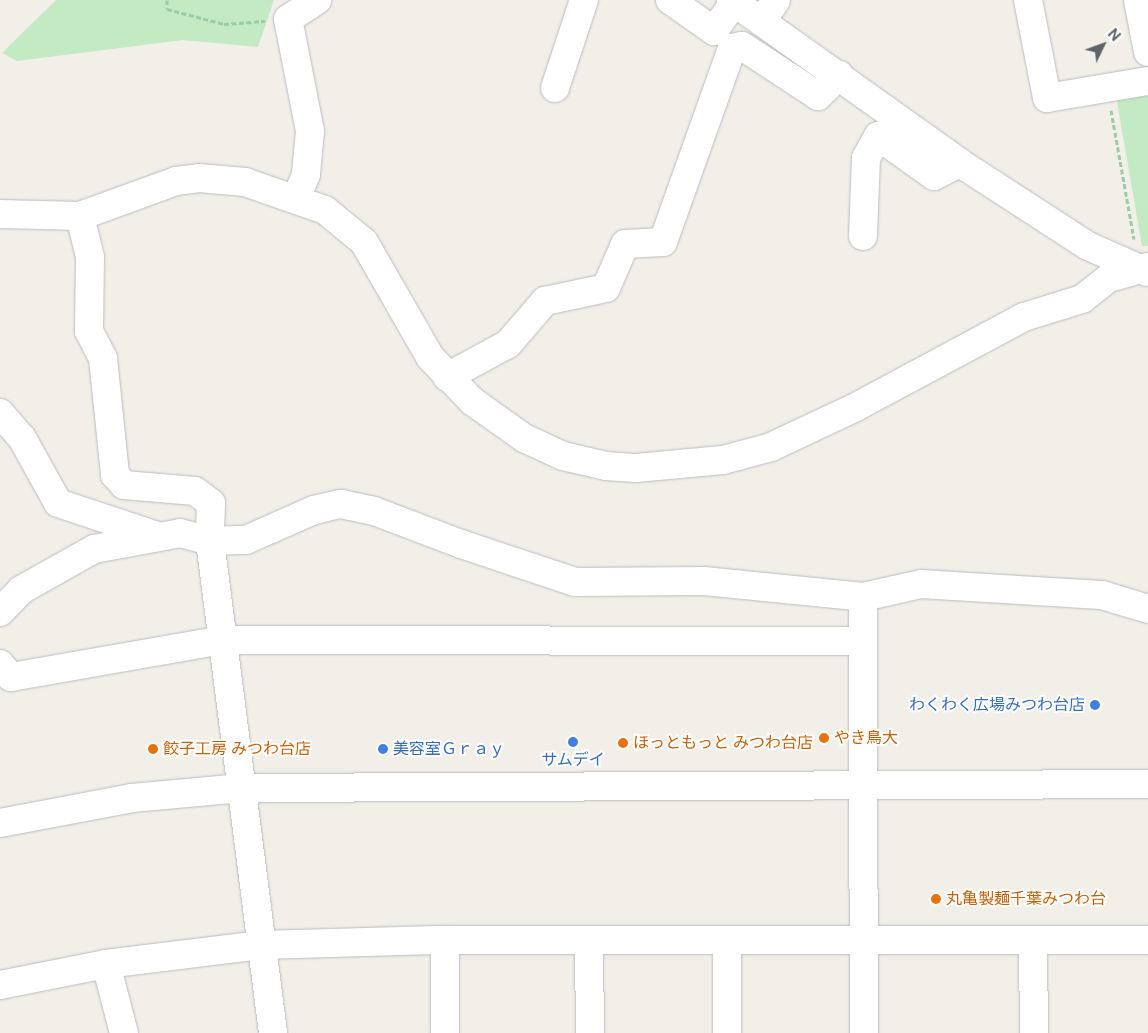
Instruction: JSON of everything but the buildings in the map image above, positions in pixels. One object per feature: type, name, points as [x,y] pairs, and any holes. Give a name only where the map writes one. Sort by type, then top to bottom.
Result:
[{"type":"street","points":[[296,199],[306,174],[310,131],[288,19],[317,0]]},
{"type":"street","points":[[555,88],[584,0]]},
{"type":"street","points":[[670,0],[714,31],[732,1],[769,10],[839,75],[960,164],[1088,246],[1141,269]]},
{"type":"street","points":[[1028,0],[1047,98],[1148,81]]},
{"type":"street","points":[[1138,0],[1148,52]]},
{"type":"street","points":[[447,377],[508,344],[545,301],[606,288],[625,244],[663,242],[732,48],[742,46],[818,96],[839,75]]},
{"type":"street","points":[[863,236],[866,158],[878,136],[934,176],[960,164]]},
{"type":"street","points":[[0,214],[80,216],[176,181],[199,178],[245,182],[325,210],[364,242],[420,342],[447,377],[503,425],[563,456],[606,466],[636,468],[723,460],[771,446],[812,429],[1024,317],[1082,299],[1109,278],[1141,269]]},
{"type":"street","points":[[80,216],[90,257],[89,331],[103,358],[115,475],[124,486],[195,492],[211,503],[210,542],[273,1033]]},
{"type":"street","points":[[0,413],[22,438],[58,503],[158,536]]},
{"type":"street","points":[[0,612],[21,590],[94,549],[180,533],[210,542],[246,540],[314,510],[341,504],[374,511],[461,544],[575,582],[704,581],[863,597],[921,584],[1102,595],[1148,609]]},
{"type":"street","points":[[863,597],[864,1033]]},
{"type":"street","points":[[0,664],[11,677],[223,640],[863,641]]},
{"type":"street","points":[[0,823],[132,798],[242,788],[1148,784]]},
{"type":"street","points":[[445,940],[445,1033]]},
{"type":"street","points":[[0,985],[106,964],[261,945],[445,940],[589,942],[1033,942],[1148,940]]},
{"type":"street","points":[[589,942],[590,1033]]},
{"type":"street","points":[[727,942],[727,1033]]},
{"type":"street","points":[[1033,942],[1034,1033]]},
{"type":"street","points":[[106,964],[124,1033]]},
{"type":"path","points":[[166,0],[167,9],[224,24],[288,19]]},
{"type":"path","points":[[1107,88],[1141,269]]},
{"type":"green space","points":[[56,0],[274,0],[258,47],[183,40],[17,61],[2,53]]},
{"type":"green space","points":[[1148,91],[1148,246],[1142,246],[1116,96]]},
{"type":"place","name":"わくわく広場みつわ台店","points":[[1095,705]]},
{"type":"place","name":"やき鳥大","points":[[824,738]]},
{"type":"place","name":"サムデイ","points":[[573,742]]},
{"type":"place","name":"ほっともっと みつわ台店","points":[[623,743]]},
{"type":"place","name":"餃子工房 みつわ台店","points":[[153,749]]},
{"type":"place","name":"美容室Ｇｒａｙ","points":[[383,749]]},
{"type":"place","name":"丸亀製麺千葉みつわ台","points":[[936,899]]}]
